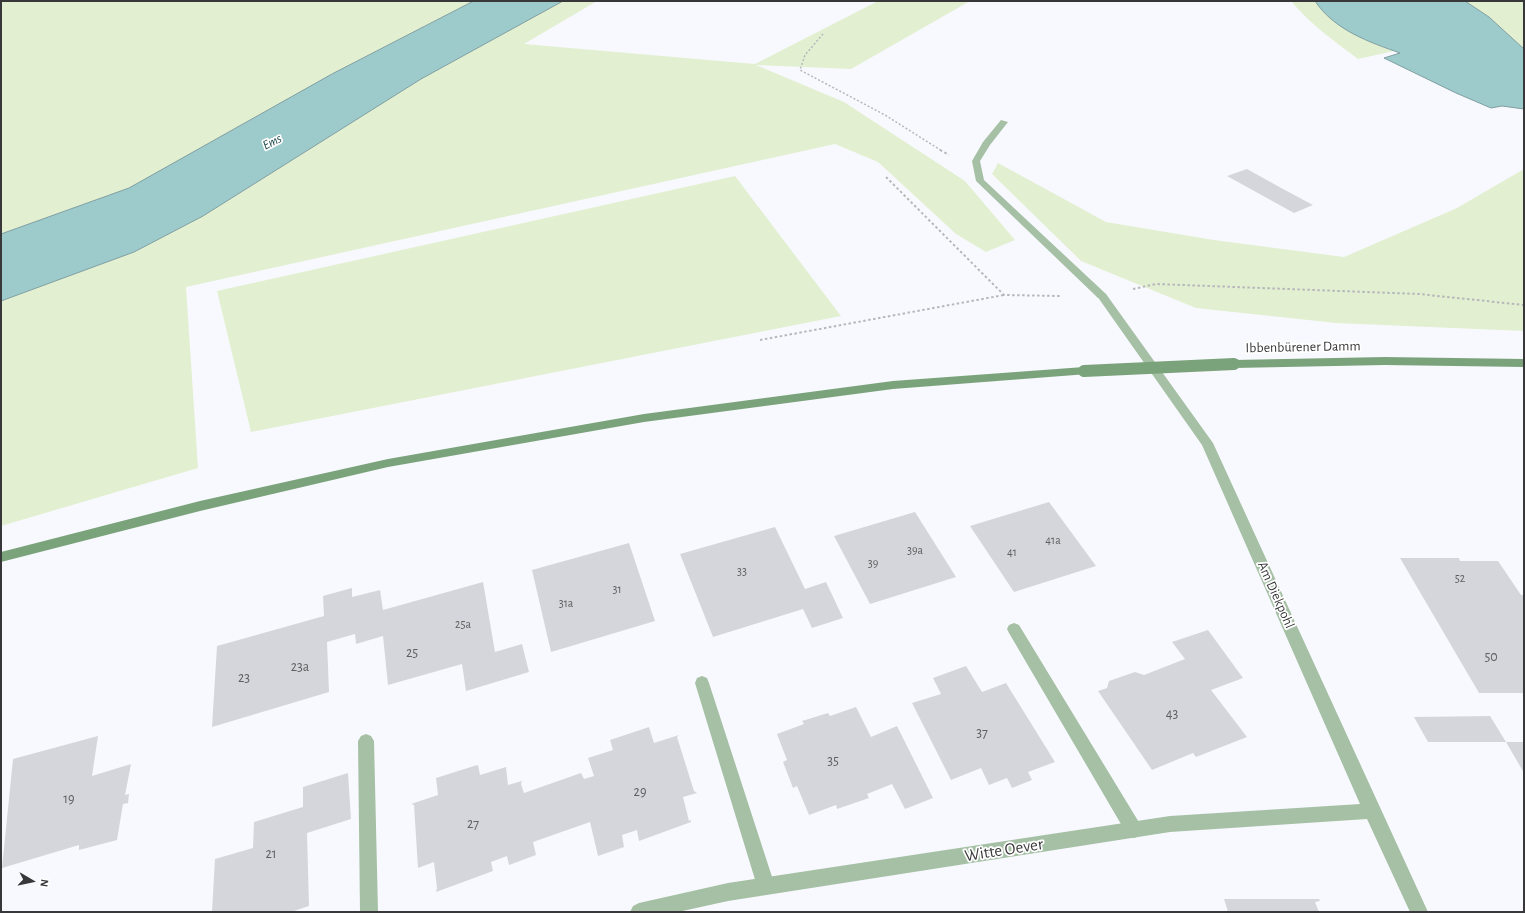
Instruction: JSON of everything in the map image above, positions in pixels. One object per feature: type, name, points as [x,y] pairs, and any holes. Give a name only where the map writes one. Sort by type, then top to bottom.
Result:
[{"type":"main road","name":"Ibbenbürener Damm","points":[[1,557],[200,506],[388,463],[637,420],[893,385],[1084,371],[1234,364],[1385,360],[1524,363]]},
{"type":"street","points":[[980,181],[976,161],[986,144],[1004,122]]},
{"type":"street","name":"Am Diekpohl","points":[[980,181],[1102,296],[1207,443],[1372,811],[1419,912]]},
{"type":"street","points":[[1014,629],[1134,830]]},
{"type":"street","points":[[702,682],[766,886]]},
{"type":"street","points":[[366,741],[369,912]]},
{"type":"street","name":"Witte Oever","points":[[639,912],[728,892],[1170,824],[1372,811]]},
{"type":"path","points":[[823,34],[808,51],[801,63],[800,70],[885,115],[945,151],[980,181]]},
{"type":"path","points":[[886,178],[1004,295]]},
{"type":"path","points":[[760,340],[1004,295],[1102,296],[1156,284],[1419,294],[1524,305]]},
{"type":"green space","points":[[1,1],[474,1],[332,74],[129,188],[1,234]]},
{"type":"green space","points":[[563,1],[597,1],[524,44],[755,64],[878,1],[970,1],[851,69],[756,65],[844,102],[965,181],[1015,240],[986,252],[956,234],[878,162],[835,144],[186,287],[198,468],[1,526],[1,301],[134,252],[203,216],[421,79]]},
{"type":"green space","points":[[1291,1],[1315,1],[1331,19],[1340,26],[1350,32],[1394,51],[1358,59],[1314,25]]},
{"type":"green space","points":[[1465,1],[1524,1],[1524,49],[1489,17]]},
{"type":"green space","points":[[998,163],[1106,222],[1214,240],[1344,257],[1457,208],[1524,169],[1524,331],[1336,323],[1196,308],[1081,261],[992,174]]},
{"type":"green space","points":[[735,176],[841,316],[251,432],[217,291]]},
{"type":"water","name":"Ems","points":[[474,1],[563,1],[421,79],[203,216],[134,252],[1,301],[1,234],[129,188],[332,74]]},
{"type":"water","points":[[1315,1],[1465,1],[1489,17],[1524,49],[1524,109],[1502,106],[1491,108],[1456,93],[1384,58],[1400,53],[1353,34],[1332,20]]},
{"type":"building","points":[[1247,169],[1313,205],[1294,213],[1227,176]]},
{"type":"building","points":[[1049,502],[1096,566],[1014,592],[970,526]]},
{"type":"building","points":[[915,512],[956,577],[870,604],[834,536]]},
{"type":"building","points":[[775,527],[805,589],[826,582],[843,618],[812,628],[803,609],[713,637],[680,554]]},
{"type":"building","points":[[629,543],[655,621],[551,652],[532,570]]},
{"type":"building","points":[[1400,558],[1459,558],[1460,561],[1498,561],[1521,595],[1524,595],[1524,693],[1479,693]]},
{"type":"building","points":[[483,582],[495,652],[522,644],[529,672],[466,691],[462,664],[388,685],[383,636],[356,644],[355,634],[327,642],[329,692],[212,727],[217,646],[324,616],[323,596],[352,588],[352,597],[380,590],[383,610]]},
{"type":"building","points":[[1208,630],[1243,678],[1211,690],[1247,737],[1196,757],[1193,753],[1152,770],[1098,691],[1107,688],[1109,681],[1135,672],[1144,675],[1185,659],[1172,642]]},
{"type":"building","points":[[966,666],[982,692],[1006,683],[1055,762],[1028,772],[1032,780],[1012,788],[1007,778],[989,785],[981,768],[951,780],[912,703],[941,694],[933,678]]},
{"type":"building","points":[[856,707],[871,737],[897,726],[933,798],[905,809],[892,784],[867,794],[869,798],[837,809],[836,805],[809,815],[797,786],[793,788],[783,762],[787,760],[777,734],[804,724],[802,721],[828,713],[830,716]]},
{"type":"building","points":[[1490,716],[1506,742],[1428,742],[1414,717]]},
{"type":"building","points":[[649,727],[654,743],[679,735],[677,737],[694,791],[697,793],[683,797],[689,821],[691,820],[691,822],[639,841],[637,830],[622,835],[624,847],[598,856],[590,822],[533,842],[536,855],[509,865],[507,856],[491,862],[493,871],[436,892],[437,888],[434,862],[418,868],[414,805],[411,804],[438,795],[436,778],[478,765],[480,775],[506,767],[508,785],[522,781],[521,784],[524,793],[581,773],[584,779],[594,776],[588,758],[613,750],[610,740]]},
{"type":"building","points":[[98,736],[92,776],[131,764],[125,795],[129,794],[128,803],[123,804],[117,840],[79,850],[79,845],[2,868],[13,759]]},
{"type":"building","points":[[1506,742],[1524,742],[1524,773]]},
{"type":"building","points":[[348,773],[351,819],[307,833],[309,906],[291,912],[212,912],[215,859],[253,848],[254,822],[303,807],[303,787]]},
{"type":"building","points":[[1224,899],[1319,899],[1320,901],[1315,902],[1319,912],[1228,912]]}]
